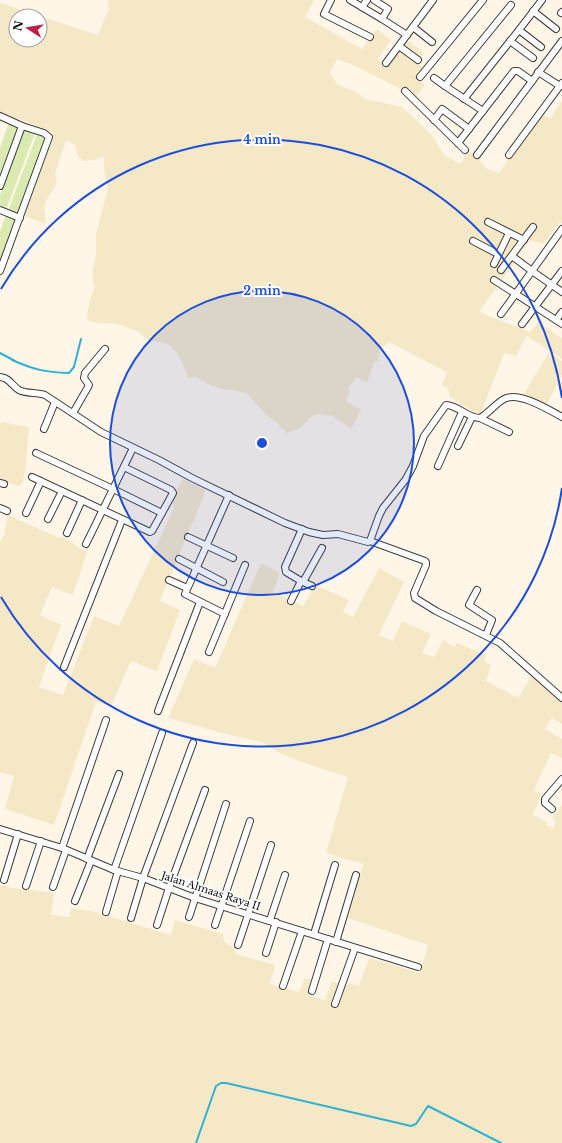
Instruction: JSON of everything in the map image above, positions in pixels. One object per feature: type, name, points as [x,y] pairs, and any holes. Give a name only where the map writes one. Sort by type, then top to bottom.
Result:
[{"type":"street","points":[[331,0],[324,14],[370,38]]},
{"type":"street","points":[[350,0],[382,18],[407,35]]},
{"type":"street","points":[[362,7],[367,0]]},
{"type":"street","points":[[374,0],[388,9],[382,18]]},
{"type":"street","points":[[386,63],[433,0]]},
{"type":"street","points":[[420,77],[483,0]]},
{"type":"street","points":[[464,99],[542,0]]},
{"type":"street","points":[[445,86],[511,5]]},
{"type":"street","points":[[533,11],[556,29]]},
{"type":"street","points":[[413,27],[432,42]]},
{"type":"street","points":[[519,30],[541,47]]},
{"type":"street","points":[[510,41],[533,58]]},
{"type":"street","points":[[477,155],[562,41]]},
{"type":"street","points":[[399,46],[418,60]]},
{"type":"street","points":[[458,143],[514,71],[518,71],[532,81]]},
{"type":"street","points":[[510,155],[561,84],[538,72]]},
{"type":"street","points":[[434,78],[483,111]]},
{"type":"street","points":[[405,91],[465,150]]},
{"type":"street","points":[[434,120],[442,109],[469,130]]},
{"type":"street","points":[[0,116],[22,126],[44,133],[49,137],[0,271]]},
{"type":"street","points":[[0,186],[22,126]]},
{"type":"street","points":[[0,210],[20,218]]},
{"type":"street","points":[[488,222],[524,240]]},
{"type":"street","points":[[501,270],[533,227]]},
{"type":"street","points":[[501,314],[562,229]]},
{"type":"street","points":[[494,264],[509,233]]},
{"type":"street","points":[[473,242],[498,254]]},
{"type":"street","points":[[512,256],[562,292]]},
{"type":"street","points":[[522,324],[562,271]]},
{"type":"street","points":[[494,280],[559,322],[562,312]]},
{"type":"street","points":[[73,413],[89,385],[84,378],[85,373],[105,349]]},
{"type":"street","points":[[0,378],[10,380],[21,391],[38,392],[45,395],[101,432],[285,523],[322,535],[338,534],[368,542],[370,541],[425,561],[426,565],[414,593],[414,598],[436,611],[494,639],[508,649],[562,698]]},
{"type":"street","points":[[480,418],[505,399],[514,397],[522,398],[562,417]]},
{"type":"street","points":[[44,429],[55,402]]},
{"type":"street","points":[[370,541],[383,508],[409,473],[428,429],[446,405],[472,417],[480,418],[508,432]]},
{"type":"street","points":[[438,466],[462,412]]},
{"type":"street","points":[[458,446],[472,417]]},
{"type":"street","points":[[86,544],[133,448]]},
{"type":"street","points":[[36,454],[162,513]]},
{"type":"street","points":[[32,477],[150,532],[152,531],[173,493],[171,490],[124,467]]},
{"type":"street","points":[[26,513],[41,481]]},
{"type":"street","points":[[48,519],[62,490]]},
{"type":"street","points":[[225,614],[185,594],[229,495]]},
{"type":"street","points":[[67,533],[82,500]]},
{"type":"street","points":[[0,508],[7,511]]},
{"type":"street","points":[[64,667],[122,520]]},
{"type":"street","points":[[302,529],[285,570],[286,572],[312,586]]},
{"type":"street","points":[[188,537],[207,544],[233,558]]},
{"type":"street","points":[[291,601],[322,548]]},
{"type":"street","points":[[179,559],[223,582]]},
{"type":"street","points":[[209,652],[245,565]]},
{"type":"street","points":[[169,580],[187,588]]},
{"type":"street","points":[[477,590],[469,605],[493,620],[486,635]]},
{"type":"street","points":[[158,711],[200,602]]},
{"type":"street","points":[[53,887],[106,720]]},
{"type":"street","points":[[106,912],[116,870],[162,733]]},
{"type":"street","points":[[131,918],[143,878],[193,743]]},
{"type":"street","points":[[75,901],[119,774]]},
{"type":"street","points":[[552,809],[545,803],[546,799],[562,779]]},
{"type":"street","points":[[157,925],[205,790]]},
{"type":"street","points":[[189,917],[226,804]]},
{"type":"street","points":[[215,925],[250,821]]},
{"type":"street","name":"Jalan Almaas Raya II","points":[[0,829],[64,849],[89,860],[143,878],[195,898],[222,905],[418,967]]},
{"type":"street","points":[[4,880],[18,834]]},
{"type":"street","points":[[26,886],[41,841]]},
{"type":"street","points":[[238,945],[247,913],[271,845]]},
{"type":"street","points":[[314,934],[335,865]]},
{"type":"street","points":[[266,953],[285,875]]},
{"type":"street","points":[[336,942],[356,875]]},
{"type":"street","points":[[284,986],[302,931]]},
{"type":"street","points":[[312,991],[328,939]]},
{"type":"street","points":[[335,1004],[355,948]]},
{"type":"shaded area","points":[[109,0],[314,0],[305,17],[362,49],[377,29],[391,40],[378,59],[386,65],[406,39],[424,53],[417,63],[425,70],[417,79],[425,85],[416,97],[351,64],[337,59],[330,73],[338,85],[354,91],[365,99],[402,107],[431,134],[444,155],[461,164],[468,152],[475,154],[486,168],[499,173],[542,113],[550,119],[562,101],[562,224],[560,222],[543,244],[530,240],[479,312],[530,332],[538,322],[562,338],[562,359],[527,336],[516,356],[504,353],[481,413],[474,412],[450,397],[448,389],[442,385],[447,372],[389,342],[380,350],[378,361],[374,362],[367,383],[357,377],[348,388],[350,391],[346,401],[361,410],[351,429],[333,416],[317,414],[311,417],[300,428],[287,433],[274,420],[267,416],[247,393],[212,386],[196,377],[188,378],[182,362],[176,352],[168,344],[146,339],[137,331],[115,323],[96,323],[87,320],[89,302],[94,289],[92,271],[96,256],[96,234],[108,188],[104,169],[104,156],[96,160],[84,161],[78,157],[75,145],[66,140],[55,174],[57,180],[56,185],[44,207],[46,224],[24,216],[53,133],[46,129],[0,113],[0,3],[15,8],[8,8],[8,48],[48,48],[48,19],[98,35],[109,8],[107,6]]},
{"type":"shaded area","points":[[549,352],[562,361],[562,374],[547,404],[524,394]]},
{"type":"shaded area","points":[[1,422],[29,427],[23,482],[19,486],[0,480]]},
{"type":"shaded area","points":[[183,479],[206,490],[160,601],[180,610],[157,671],[131,661],[111,706],[96,702],[54,825],[5,809],[14,776],[0,772],[0,542],[4,535],[8,515],[57,537],[65,538],[87,553],[73,595],[52,587],[40,615],[61,625],[39,687],[63,695],[94,616],[119,626],[174,508],[172,498]]},
{"type":"shaded area","points":[[261,563],[278,572],[279,575],[273,592],[303,606],[316,585],[349,600],[343,612],[353,617],[379,568],[404,582],[379,635],[393,641],[402,621],[431,634],[422,653],[434,657],[443,640],[455,647],[457,643],[486,655],[484,661],[491,665],[486,681],[518,698],[532,675],[562,703],[562,724],[552,718],[545,729],[562,739],[562,758],[551,753],[534,790],[541,793],[533,814],[547,823],[546,825],[553,828],[556,822],[552,818],[562,804],[562,1143],[0,1143],[0,885],[54,893],[51,915],[68,917],[70,916],[71,908],[91,911],[171,935],[175,920],[223,934],[224,942],[233,947],[236,954],[275,965],[270,984],[299,992],[305,978],[313,980],[309,996],[325,1000],[332,981],[347,986],[348,983],[359,986],[369,958],[420,973],[428,945],[348,918],[363,864],[326,853],[348,777],[304,763],[282,754],[262,742],[221,733],[168,718],[194,659],[215,668]]},
{"type":"green space","points":[[9,123],[20,127],[0,179],[0,148]]},
{"type":"green space","points":[[25,129],[35,133],[6,210],[0,208],[0,195]]},
{"type":"green space","points":[[37,134],[46,138],[18,214],[8,211]]},
{"type":"green space","points":[[6,215],[17,219],[0,263],[0,232]]},
{"type":"waterway","points":[[0,353],[27,366],[46,371],[69,373],[74,367],[81,339]]},
{"type":"waterway","points":[[196,1143],[216,1086],[221,1083],[411,1126],[416,1124],[428,1106],[501,1143]]}]
